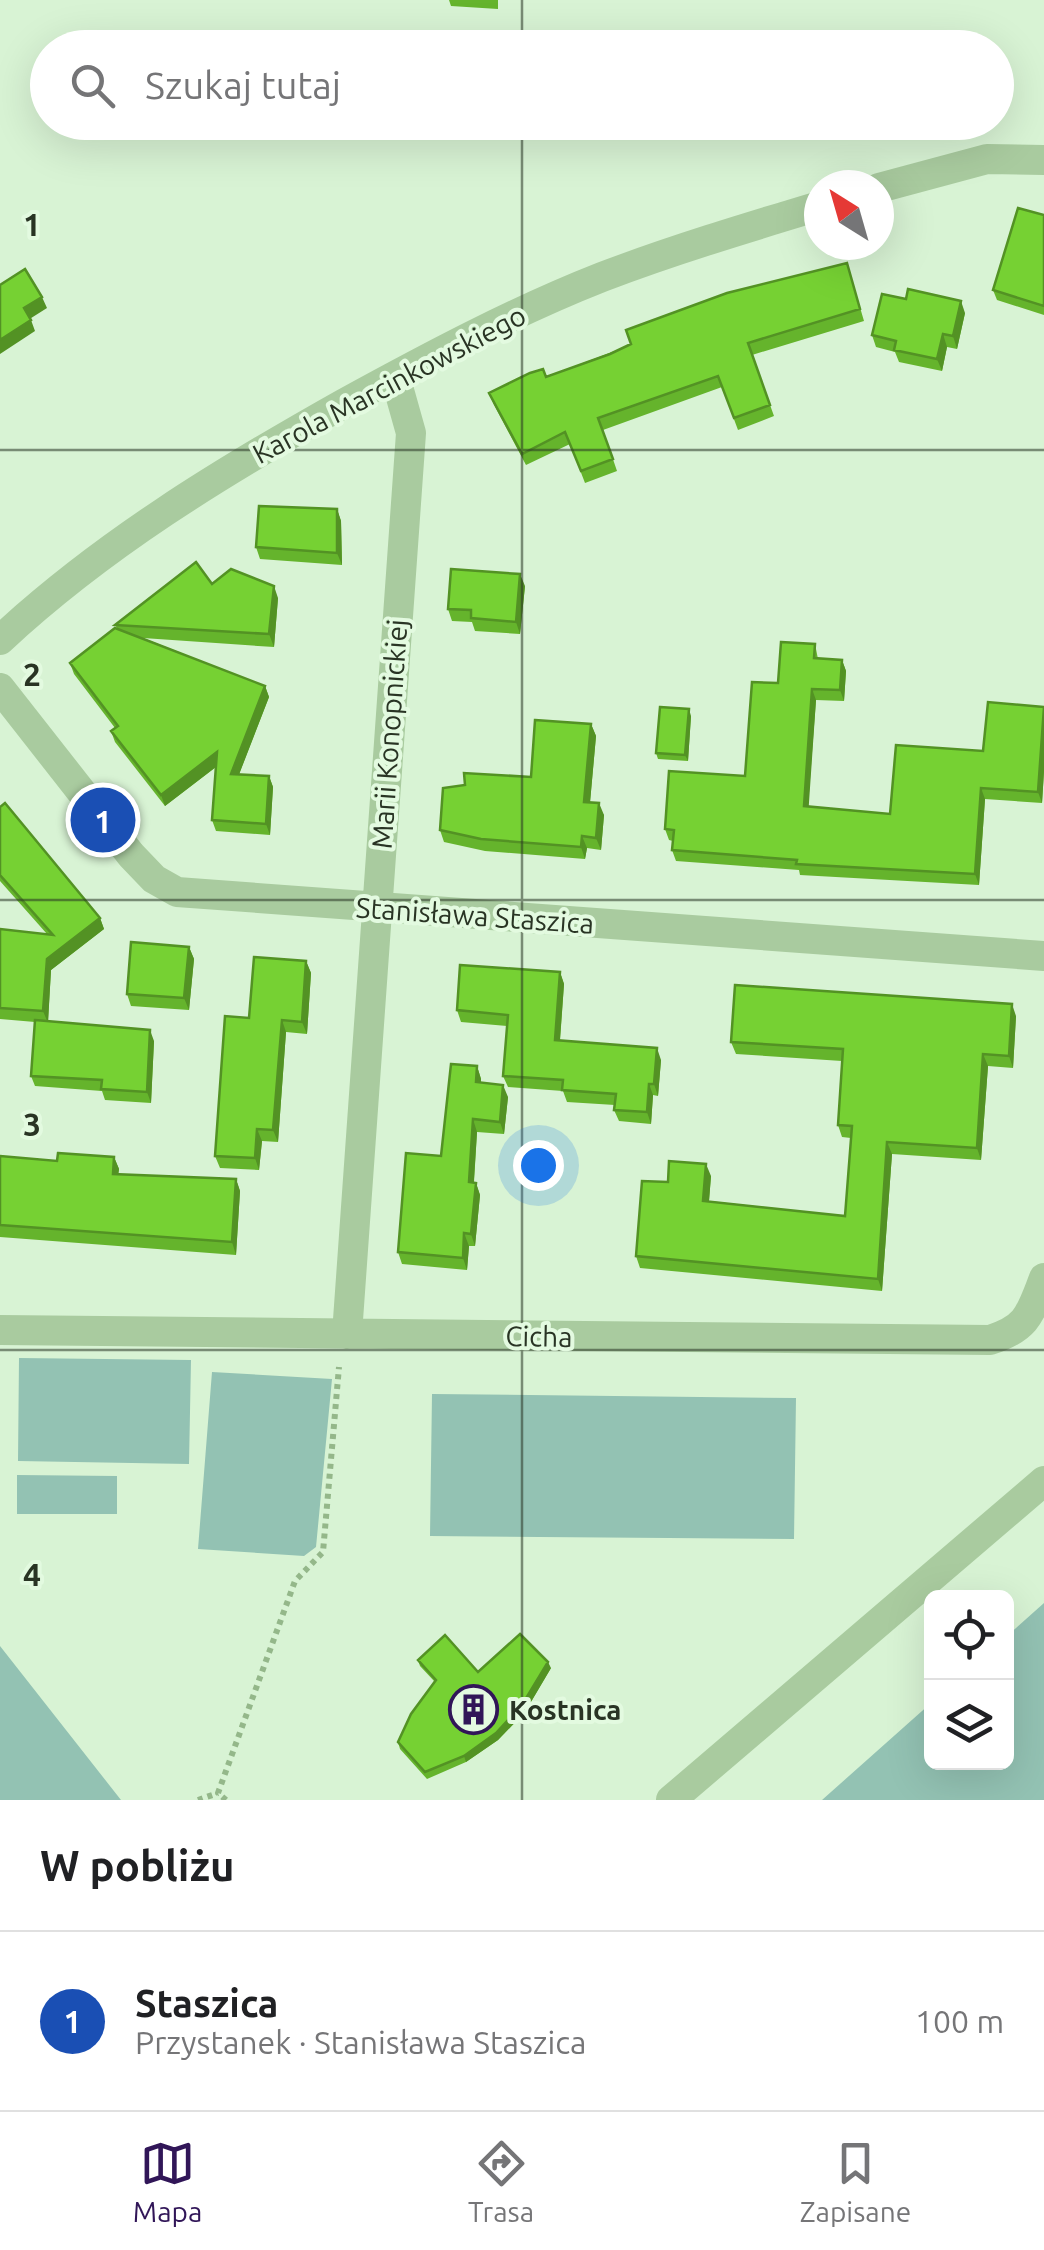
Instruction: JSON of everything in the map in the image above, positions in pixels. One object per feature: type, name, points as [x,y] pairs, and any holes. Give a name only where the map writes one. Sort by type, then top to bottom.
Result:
[{"type":"street","points":[[894,184],[987,159],[1044,160]]},
{"type":"street","name":"Karola Marcinkowskiego","points":[[0,640],[162,513],[262,450],[395,376],[494,324],[601,278],[804,211]]},
{"type":"street","name":"Marii Konopnickiej","points":[[346,1334],[411,432],[395,376]]},
{"type":"street","name":"Stanisława Staszica","points":[[0,688],[154,879],[177,892],[200,897],[1044,956]]},
{"type":"street","name":"Cicha","points":[[0,1330],[990,1340],[1016,1332],[1029,1316],[1044,1278]]},
{"type":"street","points":[[671,1800],[1044,1481]]},
{"type":"path","points":[[218,1793],[295,1581],[323,1552],[340,1368],[323,1367]]},
{"type":"path","points":[[198,1800],[218,1793]]},
{"type":"path","points":[[218,1793],[226,1800]]},
{"type":"shaded area","points":[[19,1358],[191,1360],[189,1464],[18,1461]]},
{"type":"shaded area","points":[[212,1372],[332,1379],[316,1547],[304,1556],[198,1549]]},
{"type":"shaded area","points":[[432,1394],[796,1398],[794,1539],[430,1536]]},
{"type":"shaded area","points":[[17,1475],[117,1476],[117,1514],[17,1514]]},
{"type":"shaded area","points":[[1044,1603],[1044,1800],[822,1800],[924,1709],[924,1770],[1014,1770],[1014,1630]]},
{"type":"shaded area","points":[[0,1646],[121,1800],[0,1800]]},
{"type":"building","points":[[1018,208],[1044,215],[1044,306],[993,290]]},
{"type":"building","points":[[847,263],[860,309],[748,343],[770,405],[734,418],[718,376],[598,418],[613,459],[581,471],[565,432],[522,454],[489,393],[530,373],[543,369],[546,377],[610,354],[631,344],[626,330],[727,293]]},
{"type":"building","points":[[25,269],[42,297],[24,308],[31,320],[0,340],[0,285]]},
{"type":"building","points":[[908,289],[961,301],[953,336],[943,334],[937,359],[894,350],[896,341],[872,335],[882,294],[906,299]]},
{"type":"building","points":[[259,506],[337,509],[337,553],[256,547]]},
{"type":"building","points":[[196,562],[212,584],[231,569],[274,586],[269,634],[115,625]]},
{"type":"building","points":[[451,569],[520,574],[516,622],[471,618],[471,610],[448,609]]},
{"type":"building","points":[[115,628],[265,686],[231,774],[269,776],[266,824],[212,820],[217,752],[161,795],[111,731],[118,726],[70,663]]},
{"type":"building","points":[[781,642],[815,644],[814,658],[842,660],[840,690],[812,689],[804,806],[890,814],[896,745],[983,751],[988,702],[1044,707],[1038,792],[981,788],[975,874],[796,864],[797,860],[672,850],[674,830],[665,829],[669,771],[745,776],[752,682],[778,683]]},
{"type":"building","points":[[660,707],[689,709],[685,755],[656,753]]},
{"type":"building","points":[[535,720],[591,724],[584,802],[599,803],[596,838],[582,836],[581,847],[481,839],[440,830],[443,788],[465,785],[464,773],[531,777]]},
{"type":"building","points":[[5,803],[100,918],[47,959],[43,1011],[0,1008],[0,929],[53,935],[0,875],[0,807]]},
{"type":"building","points":[[131,942],[189,947],[184,998],[127,994]]},
{"type":"building","points":[[254,957],[306,961],[302,1022],[282,1020],[273,1130],[257,1129],[255,1158],[215,1156],[225,1016],[249,1018]]},
{"type":"building","points":[[460,965],[560,972],[555,1040],[657,1048],[647,1112],[614,1110],[616,1094],[562,1090],[563,1080],[503,1076],[508,1015],[457,1010]]},
{"type":"building","points":[[735,985],[1012,1004],[1009,1056],[983,1054],[977,1148],[887,1142],[878,1279],[636,1256],[642,1181],[668,1182],[669,1161],[706,1164],[703,1201],[845,1216],[852,1126],[838,1125],[843,1049],[731,1042]]},
{"type":"building","points":[[35,1020],[150,1030],[147,1092],[101,1089],[102,1080],[31,1076]]},
{"type":"building","points":[[451,1064],[477,1066],[476,1082],[503,1085],[500,1122],[473,1119],[469,1182],[476,1183],[471,1234],[464,1233],[463,1258],[398,1252],[406,1153],[441,1156]]},
{"type":"building","points":[[58,1153],[114,1157],[113,1174],[236,1179],[232,1242],[0,1225],[0,1156],[57,1161]]},
{"type":"building","name":"Kostnica","points":[[520,1634],[548,1662],[522,1705],[496,1733],[464,1756],[425,1772],[398,1742],[411,1714],[436,1680],[418,1660],[445,1635],[478,1672]]},
{"type":"place","name":"Staszica","points":[[103,820]]},
{"type":"place","name":"Kostnica","points":[[474,1709]]}]
